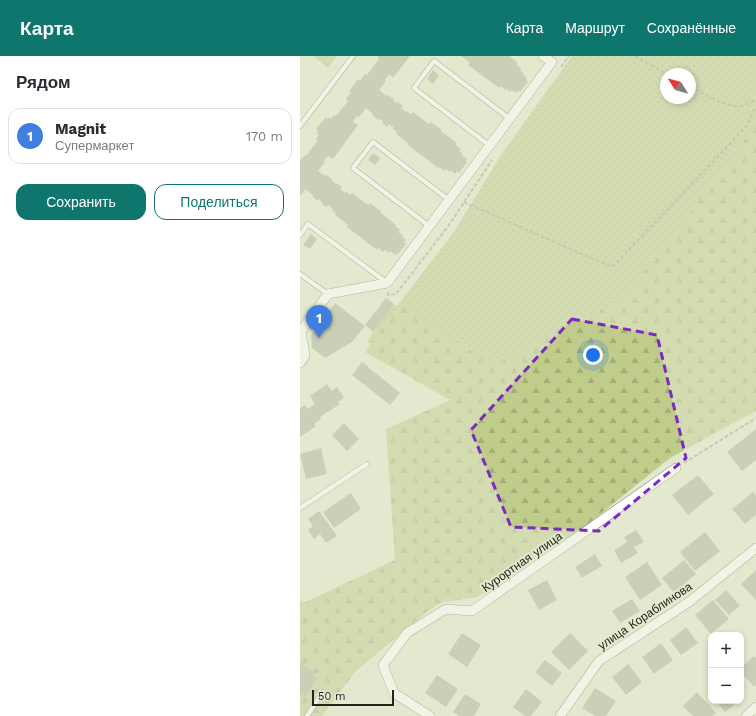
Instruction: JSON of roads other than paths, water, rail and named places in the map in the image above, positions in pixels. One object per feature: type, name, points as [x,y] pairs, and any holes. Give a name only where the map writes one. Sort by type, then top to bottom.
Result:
[{"type":"street","points":[[300,363],[305,356],[301,330],[328,294],[387,283],[552,62],[543,56]]},
{"type":"street","name":"Курортная улица","points":[[430,716],[394,693],[383,665],[407,633],[446,609],[472,611],[676,468]]},
{"type":"street","name":"улица Кораблинова","points":[[560,716],[599,661],[690,602],[756,548]]},
{"type":"street","points":[[746,716],[756,707]]},
{"type":"lane","points":[[300,126],[353,56]]},
{"type":"lane","points":[[490,146],[414,88],[434,61],[510,119]]},
{"type":"lane","points":[[429,226],[354,168],[373,142],[449,200]]},
{"type":"lane","points":[[300,235],[308,224],[387,283]]},
{"type":"lane","points":[[300,274],[328,294]]},
{"type":"lane","points":[[300,508],[367,464]]},
{"type":"lane","points":[[307,716],[324,692]]},
{"type":"place","name":"Magnit","points":[[319,338]]}]
